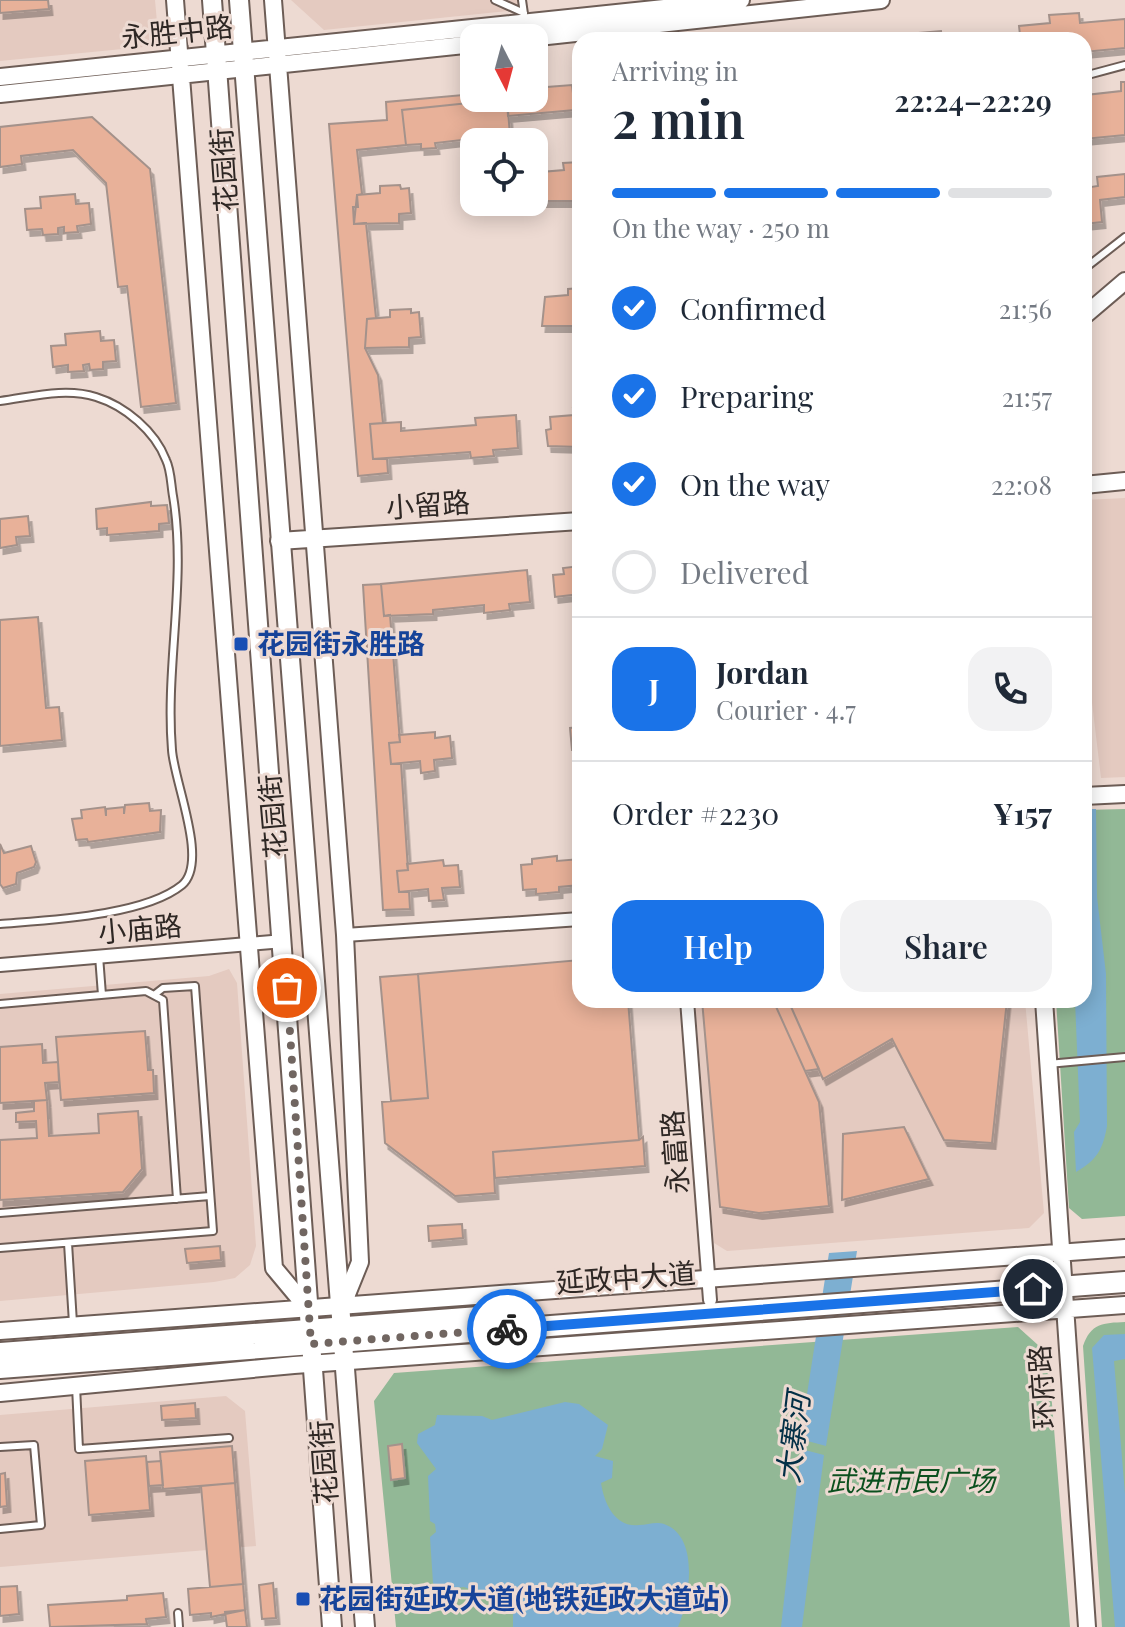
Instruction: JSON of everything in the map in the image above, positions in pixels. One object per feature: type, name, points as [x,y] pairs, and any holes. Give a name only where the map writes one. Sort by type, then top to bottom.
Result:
[{"type":"main road","name":"花园街","points":[[212,0],[250,544],[284,941],[332,1627]]},
{"type":"main road","name":"花园街","points":[[239,0],[365,1627]]},
{"type":"main road","points":[[816,1290],[859,1296],[1062,1271],[1125,1269]]},
{"type":"main road","points":[[1062,1271],[1125,1282]]},
{"type":"main road","name":"延政中大道","points":[[343,1335],[709,1290],[816,1290]]},
{"type":"main road","name":"延政中大道","points":[[343,1335],[816,1290]]},
{"type":"main road","points":[[0,1353],[343,1335]]},
{"type":"main road","points":[[0,1368],[311,1337]]},
{"type":"street","points":[[175,0],[274,1268],[311,1337]]},
{"type":"street","points":[[273,0],[345,935],[360,1262],[343,1335]]},
{"type":"street","name":"永胜中路","points":[[688,14],[741,0]]},
{"type":"street","name":"永胜中路","points":[[548,25],[613,27],[668,16],[881,0]]},
{"type":"street","name":"永胜中路","points":[[0,94],[218,74],[276,47],[460,30]]},
{"type":"street","name":"永胜中路","points":[[0,77],[217,54],[277,67],[460,46]]},
{"type":"street","points":[[1092,309],[1125,281]]},
{"type":"street","points":[[1092,484],[1125,481]]},
{"type":"street","name":"小留路","points":[[279,541],[572,522]]},
{"type":"street","points":[[1092,795],[1125,794]]},
{"type":"street","points":[[345,935],[572,920]]},
{"type":"street","name":"小庙路","points":[[0,965],[284,941]]},
{"type":"street","name":"永富路","points":[[688,1008],[709,1290]]},
{"type":"street","name":"环府路","points":[[1044,1008],[1087,1627]]},
{"type":"street","points":[[816,1290],[859,1268],[1062,1271],[1125,1248]]},
{"type":"street","points":[[0,1331],[74,1326],[311,1337],[810,1328],[1125,1305]]},
{"type":"street","points":[[0,1393],[76,1386],[311,1337]]},
{"type":"lane","points":[[495,0],[526,24]]},
{"type":"lane","points":[[522,0],[526,24]]},
{"type":"lane","points":[[1092,74],[1125,65]]},
{"type":"lane","points":[[1092,263],[1125,237]]},
{"type":"lane","points":[[0,401],[57,392],[96,397],[135,416],[166,460],[177,522],[172,751],[192,868],[184,884],[160,897],[84,918],[0,924]]},
{"type":"lane","points":[[99,956],[102,995]]},
{"type":"lane","points":[[0,1248],[213,1231],[195,986],[163,988],[154,995]]},
{"type":"lane","points":[[0,1004],[146,991],[163,1000],[177,1199]]},
{"type":"lane","points":[[1048,1064],[1125,1057]]},
{"type":"lane","points":[[0,1213],[210,1196]]},
{"type":"lane","points":[[68,1243],[74,1326]]},
{"type":"lane","points":[[76,1386],[79,1449],[229,1438]]},
{"type":"lane","points":[[0,1447],[34,1445],[41,1525],[0,1529]]},
{"type":"lane","points":[[178,1613],[179,1627]]},
{"type":"shaded area","points":[[0,0],[155,0],[158,33],[143,47],[0,61]]},
{"type":"shaded area","points":[[291,0],[527,0],[528,9],[324,30]]},
{"type":"shaded area","points":[[1125,498],[1125,777],[1101,778],[1092,703],[1092,500]]},
{"type":"shaded area","points":[[229,969],[237,983],[256,1246],[250,1265],[235,1278],[214,1282],[0,1301],[0,994],[209,976]]},
{"type":"shaded area","points":[[696,1008],[1026,1008],[1044,1213],[1029,1228],[727,1251],[714,1243]]},
{"type":"shaded area","points":[[226,1396],[245,1411],[256,1546],[0,1567],[0,1415]]},
{"type":"green space","points":[[1125,809],[1125,1216],[1082,1219],[1069,1208],[1056,1008],[1092,1008],[1092,810]]},
{"type":"green space","points":[[1125,1322],[1125,1627],[1102,1627],[1083,1346],[1090,1333],[1099,1326]]},
{"type":"green space","name":"武进市民广场","points":[[1018,1327],[1048,1354],[1070,1627],[396,1627],[374,1401],[394,1373]]},
{"type":"water","points":[[1092,809],[1096,809],[1097,897],[1106,974],[1107,1126],[1098,1153],[1076,1172],[1074,1132],[1080,1122],[1075,1008],[1092,1008]]},
{"type":"water","points":[[857,1251],[826,1446],[800,1439],[829,1253]]},
{"type":"water","points":[[1125,1334],[1125,1359],[1114,1361],[1125,1494],[1125,1627],[1115,1627],[1092,1348],[1104,1335]]},
{"type":"water","points":[[565,1402],[579,1404],[608,1425],[602,1449],[595,1456],[613,1461],[612,1478],[601,1483],[612,1513],[623,1523],[631,1525],[664,1524],[676,1531],[683,1542],[689,1571],[686,1602],[678,1627],[513,1627],[513,1603],[506,1603],[504,1592],[482,1594],[464,1587],[454,1588],[449,1599],[442,1599],[442,1593],[433,1583],[430,1537],[436,1532],[435,1524],[430,1521],[428,1476],[436,1469],[417,1443],[418,1434],[435,1425],[437,1415],[482,1416],[492,1420]]},
{"type":"water","points":[[801,1449],[824,1455],[802,1627],[781,1627]]},
{"type":"building","points":[[0,0],[48,0],[49,9],[0,13]]},
{"type":"building","points":[[1079,13],[1080,23],[1125,19],[1125,48],[1092,51],[1092,32],[1020,32],[1019,26],[1050,23],[1049,15]]},
{"type":"building","points":[[1121,82],[1125,82],[1125,135],[1092,138],[1092,94],[1121,91]]},
{"type":"building","points":[[572,85],[572,110],[508,116],[508,112],[548,112],[548,87]]},
{"type":"building","points":[[460,95],[460,104],[402,110],[406,145],[357,150],[362,194],[357,195],[358,207],[353,207],[354,224],[366,223],[376,318],[367,319],[365,348],[378,375],[383,423],[370,424],[373,459],[387,458],[388,473],[358,476],[329,124],[387,120],[386,102]]},
{"type":"building","points":[[460,104],[460,112],[508,112],[509,128],[460,128],[460,140],[435,143],[436,148],[421,149],[421,144],[406,145],[402,110]]},
{"type":"building","points":[[92,117],[150,169],[176,403],[141,407],[127,286],[118,287],[106,183],[73,150],[21,156],[22,164],[0,167],[0,127]]},
{"type":"building","points":[[572,162],[572,201],[548,201],[548,171],[564,170],[563,163]]},
{"type":"building","points":[[1125,174],[1125,197],[1100,200],[1102,222],[1092,223],[1092,187],[1098,186],[1097,177]]},
{"type":"building","points":[[400,185],[401,189],[409,188],[411,213],[399,214],[399,223],[354,224],[357,195],[380,193],[380,186]]},
{"type":"building","points":[[75,194],[76,204],[89,203],[91,224],[77,226],[78,232],[64,233],[64,227],[58,228],[58,234],[43,235],[42,229],[27,230],[25,209],[41,208],[40,197]]},
{"type":"building","points":[[568,289],[572,289],[572,326],[542,326],[545,297],[568,295]]},
{"type":"building","points":[[411,309],[411,313],[419,312],[421,337],[409,338],[409,347],[365,348],[367,319],[390,317],[390,310]]},
{"type":"building","points":[[100,331],[101,341],[114,340],[116,361],[103,362],[103,369],[90,370],[89,364],[83,365],[84,371],[68,372],[68,365],[53,367],[51,346],[66,345],[65,334]]},
{"type":"building","points":[[516,415],[518,448],[493,450],[494,456],[471,458],[470,452],[373,459],[370,424],[401,422],[401,431],[476,425],[475,418]]},
{"type":"building","points":[[572,415],[572,447],[548,446],[546,430],[551,429],[550,417]]},
{"type":"building","points":[[151,502],[151,506],[167,505],[169,523],[159,524],[159,531],[107,535],[107,528],[97,529],[96,509]]},
{"type":"building","points":[[28,516],[30,536],[16,537],[17,545],[0,548],[0,519]]},
{"type":"building","points":[[572,567],[572,595],[555,597],[553,575],[564,574],[563,568]]},
{"type":"building","points":[[527,570],[530,602],[509,604],[510,610],[484,613],[484,605],[433,610],[433,614],[384,616],[381,584]]},
{"type":"building","points":[[381,584],[384,616],[390,615],[400,742],[389,743],[391,764],[401,763],[408,870],[397,871],[399,892],[409,891],[410,909],[383,910],[363,585]]},
{"type":"building","points":[[38,617],[46,708],[59,707],[62,740],[0,746],[0,620]]},
{"type":"building","points":[[435,732],[435,738],[450,736],[452,758],[434,760],[435,771],[421,773],[420,761],[391,764],[389,743],[400,742],[399,735]]},
{"type":"building","points":[[149,803],[150,811],[161,810],[160,832],[88,842],[87,839],[76,840],[72,819],[82,818],[81,810],[105,807],[106,816],[106,809],[124,807],[124,814],[125,805]]},
{"type":"building","points":[[0,844],[4,853],[31,846],[36,862],[34,867],[17,873],[16,884],[3,888],[0,884]]},
{"type":"building","points":[[557,856],[557,861],[572,860],[572,886],[559,887],[559,892],[536,894],[536,889],[523,890],[521,865],[532,864],[532,859]]},
{"type":"building","points":[[443,860],[444,866],[458,865],[460,887],[442,888],[444,900],[429,901],[428,889],[399,892],[397,871],[408,870],[407,864]]},
{"type":"building","points":[[572,961],[572,1008],[629,1008],[639,1140],[493,1152],[495,1193],[455,1196],[385,1143],[382,1102],[428,1098],[418,974]]},
{"type":"building","points":[[418,974],[428,1098],[391,1101],[380,977]]},
{"type":"building","points":[[703,1008],[777,1008],[819,1102],[829,1206],[759,1213],[720,1207]]},
{"type":"building","points":[[777,1008],[792,1008],[819,1069],[805,1071]]},
{"type":"building","points":[[792,1008],[1006,1008],[992,1143],[944,1140],[892,1039],[823,1079]]},
{"type":"building","points":[[145,1031],[148,1070],[153,1070],[154,1093],[61,1100],[56,1037]]},
{"type":"building","points":[[42,1044],[43,1063],[58,1062],[59,1082],[45,1083],[47,1100],[0,1103],[0,1047]]},
{"type":"building","points":[[47,1100],[49,1136],[99,1133],[98,1114],[138,1111],[142,1169],[123,1192],[0,1200],[0,1140],[37,1138],[36,1121],[16,1122],[16,1113],[34,1111],[34,1101]]},
{"type":"building","points":[[904,1127],[929,1179],[842,1200],[843,1134]]},
{"type":"building","points":[[643,1137],[645,1166],[495,1178],[493,1152],[639,1140]]},
{"type":"building","points":[[462,1224],[463,1238],[429,1241],[428,1226]]},
{"type":"building","points":[[220,1246],[221,1260],[187,1263],[185,1249]]},
{"type":"building","points":[[195,1403],[196,1418],[162,1420],[161,1406]]},
{"type":"building","points":[[402,1444],[405,1478],[391,1480],[388,1446]]},
{"type":"building","points":[[232,1446],[235,1483],[163,1489],[160,1452]]},
{"type":"building","points":[[146,1456],[150,1510],[89,1515],[85,1461]]},
{"type":"building","points":[[161,1461],[163,1485],[149,1486],[147,1462]]},
{"type":"building","points":[[5,1473],[7,1506],[0,1507],[0,1474]]},
{"type":"building","points":[[235,1483],[243,1584],[210,1587],[201,1486]]},
{"type":"building","points":[[273,1583],[276,1618],[262,1619],[259,1585]]},
{"type":"building","points":[[243,1584],[245,1610],[211,1617],[211,1613],[190,1615],[188,1589]]},
{"type":"building","points":[[17,1586],[19,1614],[0,1616],[0,1587]]},
{"type":"building","points":[[163,1593],[166,1617],[146,1619],[147,1624],[50,1627],[48,1605],[127,1600],[127,1596]]},
{"type":"building","points":[[245,1610],[247,1627],[227,1627],[225,1612]]},
{"type":"waterway","name":"大寨河","points":[[669,32],[671,27]]},
{"type":"way so far","points":[[287,988],[311,1344],[507,1329]]},
{"type":"place","name":"花园街永胜路","points":[[241,644]]},
{"type":"place","name":"花园街延政大道(地铁延政大道站)","points":[[303,1599]]},
{"type":"route","points":[[507,1329],[1033,1289]]}]
